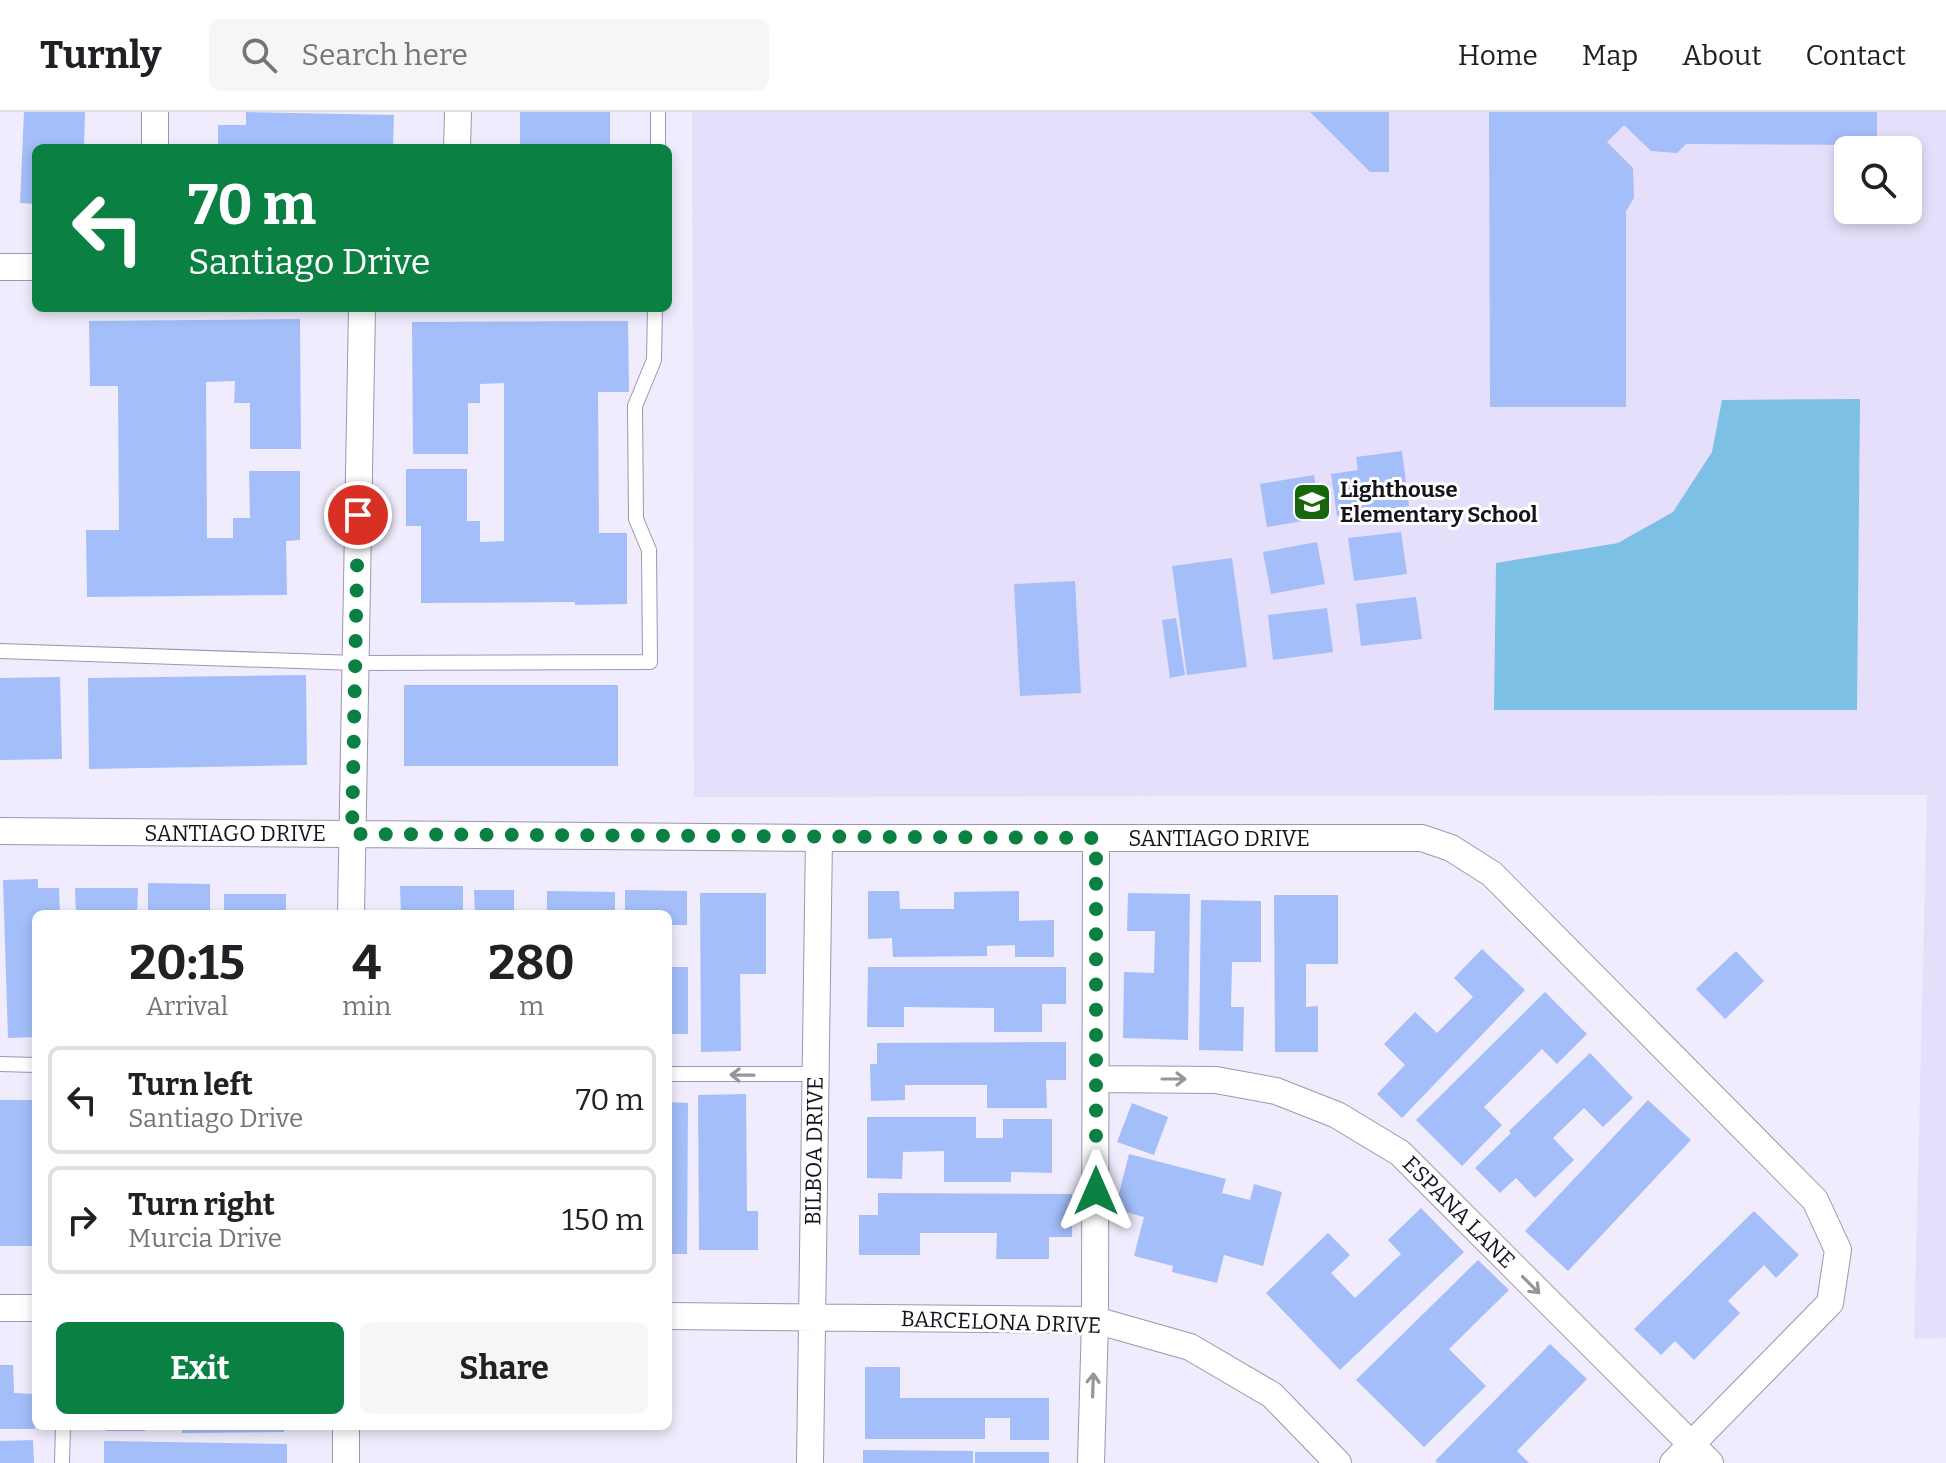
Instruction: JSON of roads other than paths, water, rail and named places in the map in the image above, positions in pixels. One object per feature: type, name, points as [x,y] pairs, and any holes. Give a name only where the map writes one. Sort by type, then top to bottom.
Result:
[{"type":"street","points":[[155,112],[155,144]]},
{"type":"street","points":[[457,144],[458,112]]},
{"type":"street","points":[[0,267],[32,267]]},
{"type":"street","points":[[351,910],[362,312]]},
{"type":"street","name":"SANTIAGO DRIVE","points":[[0,831],[819,838],[1422,838],[1451,848],[1492,874],[1815,1200],[1838,1250],[1830,1303],[1691,1457]]},
{"type":"street","name":"BILBOA DRIVE","points":[[810,1463],[819,838]]},
{"type":"street","points":[[1091,1463],[1095,1320],[1096,838]]},
{"type":"street","name":"ESPANA LANE","points":[[1096,1079],[1216,1080],[1276,1091],[1337,1115],[1400,1153],[1691,1457]]},
{"type":"street","points":[[0,1308],[32,1308]]},
{"type":"street","name":"BARCELONA DRIVE","points":[[672,1316],[1095,1320],[1190,1347],[1272,1395],[1338,1463]]},
{"type":"street","points":[[346,1430],[346,1463]]},
{"type":"lane","points":[[658,112],[658,144]]},
{"type":"lane","points":[[0,651],[356,663],[650,662],[649,550],[636,519],[635,406],[654,360],[655,312]]},
{"type":"lane","points":[[0,1064],[32,1065]]},
{"type":"lane","points":[[672,1074],[815,1074]]},
{"type":"lane","points":[[62,1463],[63,1430]]},
{"type":"water","points":[[1860,399],[1857,710],[1494,710],[1496,563],[1618,543],[1673,512],[1712,452],[1722,400]]},
{"type":"place","name":"Lighthouse Elementary School","points":[[1312,502]]}]
